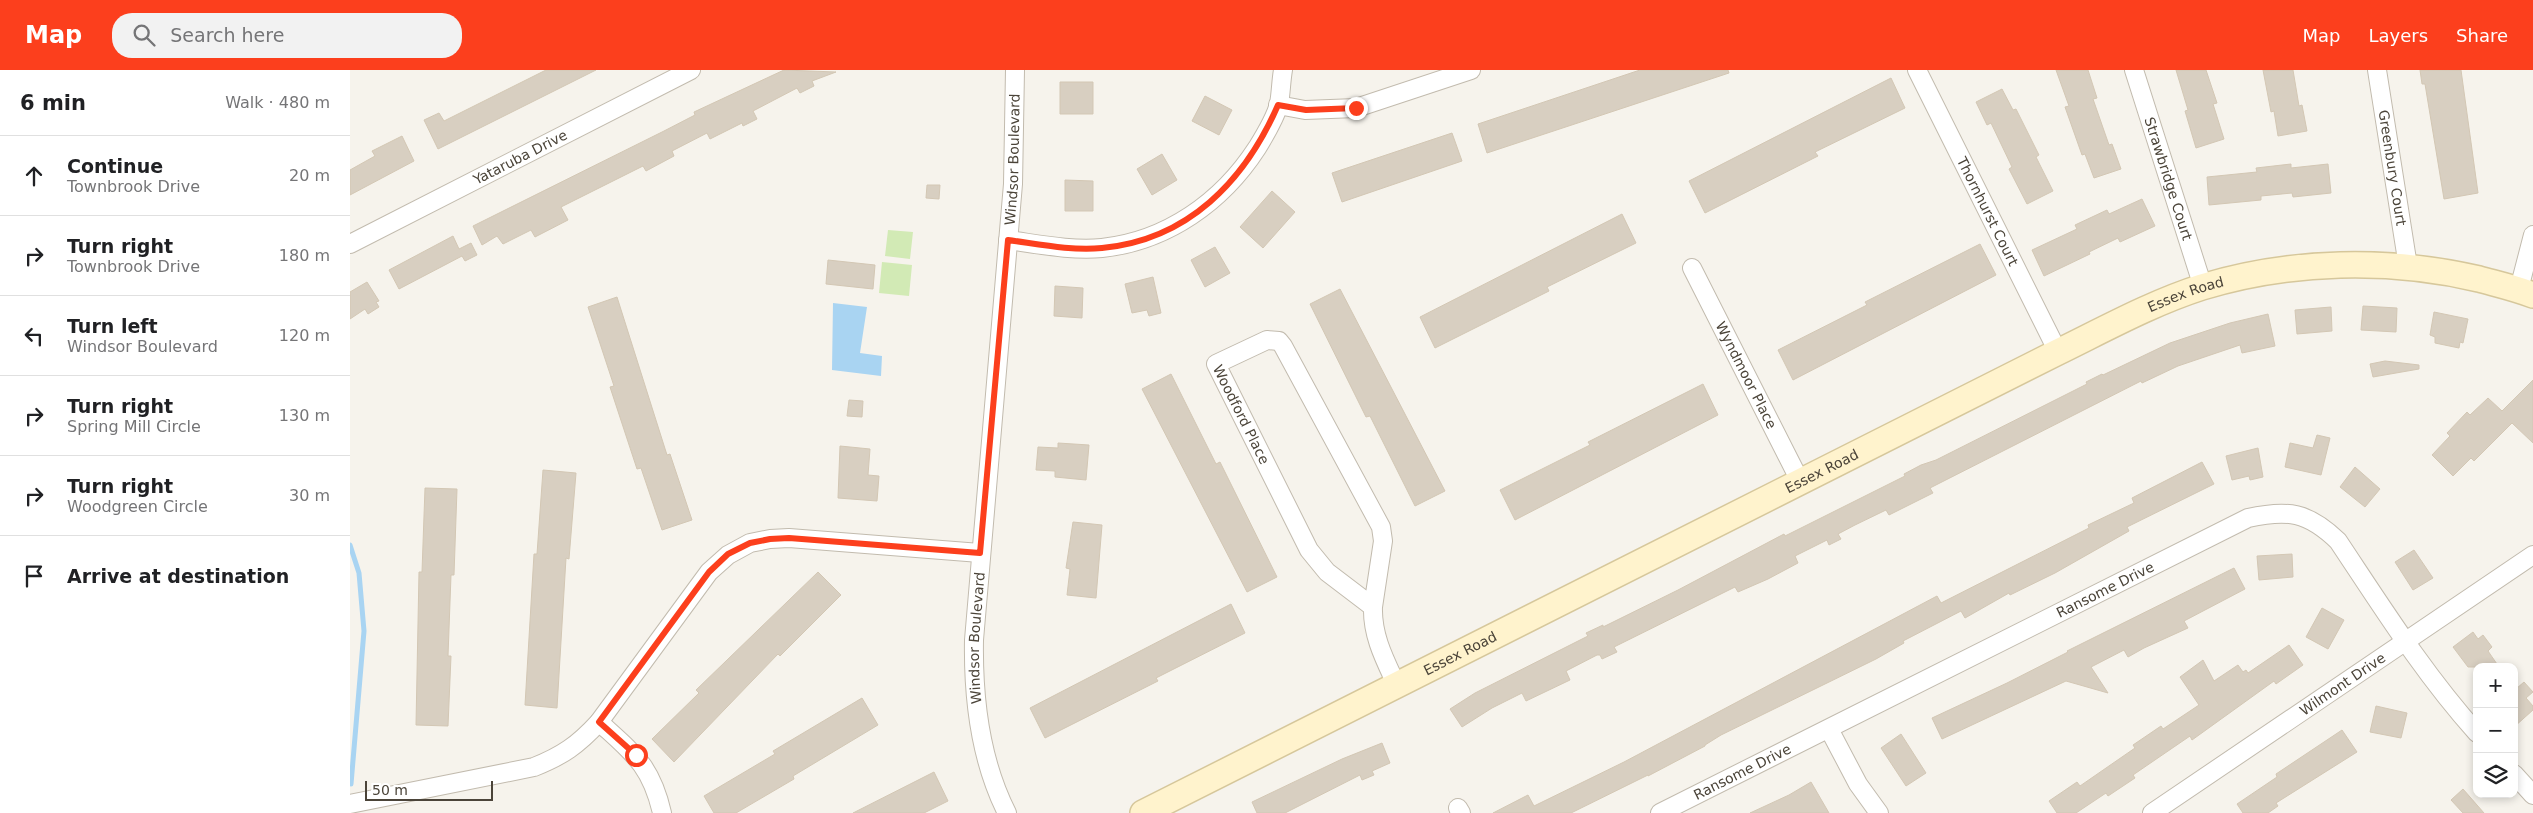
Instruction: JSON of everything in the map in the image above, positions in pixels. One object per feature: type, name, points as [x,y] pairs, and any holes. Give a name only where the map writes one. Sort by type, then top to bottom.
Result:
[{"type":"street","name":"Yataruba Drive","points":[[350,244],[691,70]]},
{"type":"street","name":"Windsor Boulevard","points":[[1007,813],[991,768],[979,724],[973,686],[980,553],[1016,141],[1015,70]]},
{"type":"street","points":[[1008,240],[1062,248],[1101,248],[1131,244],[1166,231],[1196,213],[1224,190],[1256,150],[1278,105],[1283,70]]},
{"type":"street","points":[[1278,105],[1306,110],[1356,108],[1471,70]]},
{"type":"street","name":"Thornhurst Court","points":[[1917,70],[2058,352]]},
{"type":"street","name":"Strawbridge Court","points":[[2134,70],[2202,287]]},
{"type":"street","name":"Greenbury Court","points":[[2378,70],[2408,266]]},
{"type":"street","points":[[2526,292],[2533,235]]},
{"type":"street","name":"Essex Road","points":[[1143,813],[2160,302],[2202,287],[2242,277],[2326,266],[2408,266],[2526,292]]},
{"type":"street","name":"Wyndmoor Place","points":[[1692,268],[1801,483]]},
{"type":"street","name":"Woodford Place","points":[[1373,607],[1327,572],[1313,556],[1216,364],[1266,340],[1279,341],[1283,346],[1381,527],[1383,541],[1372,624],[1377,642],[1397,686]]},
{"type":"street","name":"Ransome Drive","points":[[1660,813],[2248,518],[2268,513],[2288,512],[2307,517],[2324,527],[2338,542],[2442,694],[2473,729]]},
{"type":"street","points":[[350,804],[534,767],[561,756],[583,740],[599,722],[709,572],[728,554],[750,543],[789,538],[980,553]]},
{"type":"street","name":"Wilmont Drive","points":[[2152,813],[2406,643],[2533,555]]},
{"type":"street","points":[[599,722],[636,755],[647,770],[657,790],[662,813]]},
{"type":"street","points":[[1829,729],[1858,784],[1879,813]]},
{"type":"street","points":[[2518,778],[2533,795]]},
{"type":"green space","points":[[888,230],[913,232],[910,259],[885,256]]},
{"type":"green space","points":[[882,262],[912,265],[909,296],[879,293]]},
{"type":"water","points":[[833,303],[867,307],[860,353],[882,356],[881,376],[832,370]]},
{"type":"building","points":[[546,70],[596,70],[438,149],[424,120],[439,113],[444,121]]},
{"type":"building","points":[[784,70],[836,72],[812,81],[814,86],[800,93],[797,88],[753,111],[757,119],[743,126],[742,123],[710,139],[707,133],[672,151],[674,156],[646,171],[643,166],[561,207],[568,220],[535,237],[531,230],[503,244],[497,236],[482,245],[473,226],[664,131],[695,115],[694,112]]},
{"type":"building","points":[[1640,70],[1728,70],[1729,73],[1487,153],[1478,124]]},
{"type":"building","points":[[2056,70],[2088,70],[2097,98],[2093,99],[2109,145],[2112,144],[2121,169],[2094,178],[2085,154],[2082,155],[2065,107],[2069,106]]},
{"type":"building","points":[[2176,70],[2206,70],[2217,103],[2213,104],[2224,139],[2196,148],[2185,111],[2188,110]]},
{"type":"building","points":[[2263,70],[2293,70],[2299,106],[2302,105],[2307,131],[2278,136],[2274,111],[2271,112]]},
{"type":"building","points":[[2420,70],[2461,70],[2478,193],[2444,199],[2425,84],[2422,84]]},
{"type":"building","points":[[1891,78],[1905,108],[1815,152],[1818,156],[1705,213],[1689,181]]},
{"type":"building","points":[[1060,82],[1093,82],[1093,114],[1060,114]]},
{"type":"building","points":[[2002,89],[2013,110],[2016,109],[2039,155],[2036,157],[2053,191],[2027,204],[2009,169],[2012,167],[1991,123],[1987,125],[1976,102]]},
{"type":"building","points":[[1205,96],[1232,110],[1219,135],[1192,121]]},
{"type":"building","points":[[1452,133],[1462,161],[1342,202],[1332,173]]},
{"type":"building","points":[[402,136],[414,161],[350,195],[350,170],[375,156],[372,151]]},
{"type":"building","points":[[1162,154],[1177,180],[1152,195],[1137,169]]},
{"type":"building","points":[[2291,164],[2291,168],[2328,164],[2331,193],[2293,197],[2292,193],[2261,196],[2261,200],[2209,205],[2207,177],[2257,172],[2256,168]]},
{"type":"building","points":[[1065,180],[1093,181],[1093,211],[1065,211]]},
{"type":"building","points":[[927,185],[940,185],[939,199],[926,198]]},
{"type":"building","points":[[1272,191],[1295,212],[1263,248],[1240,227]]},
{"type":"building","points":[[2142,199],[2155,226],[2120,242],[2118,238],[2044,276],[2032,250],[2077,229],[2075,225],[2107,210],[2109,214]]},
{"type":"building","points":[[1622,214],[1636,243],[1547,287],[1549,291],[1435,348],[1420,317]]},
{"type":"building","points":[[453,236],[459,249],[471,243],[477,255],[465,261],[462,256],[399,289],[389,270]]},
{"type":"building","points":[[1980,244],[1996,275],[1793,380],[1778,350],[1867,305],[1865,302]]},
{"type":"building","points":[[1215,247],[1230,273],[1205,287],[1191,260]]},
{"type":"building","points":[[828,260],[875,265],[873,289],[826,284]]},
{"type":"building","points":[[1153,277],[1161,313],[1149,316],[1147,310],[1132,313],[1125,284]]},
{"type":"building","points":[[367,282],[379,301],[376,302],[379,307],[368,314],[365,309],[350,319],[350,292]]},
{"type":"building","points":[[1055,286],[1083,288],[1082,318],[1054,316]]},
{"type":"building","points":[[1340,289],[1445,491],[1415,506],[1370,416],[1366,417],[1310,304]]},
{"type":"building","points":[[617,297],[667,455],[670,454],[692,520],[662,530],[641,468],[637,469],[610,387],[614,386],[588,307]]},
{"type":"building","points":[[2363,306],[2397,308],[2396,332],[2361,330]]},
{"type":"building","points":[[2331,307],[2332,331],[2297,334],[2295,310]]},
{"type":"building","points":[[2434,312],[2468,319],[2463,343],[2460,342],[2459,348],[2435,343],[2435,337],[2430,335]]},
{"type":"building","points":[[2268,314],[2275,346],[2242,353],[2240,345],[2178,366],[2142,383],[2141,381],[1930,488],[1933,493],[1889,515],[1886,510],[1855,525],[1838,534],[1841,539],[1829,545],[1827,540],[1795,556],[1798,563],[1768,579],[1738,592],[1735,587],[1614,647],[1617,652],[1602,659],[1600,655],[1597,655],[1566,671],[1570,680],[1526,701],[1522,693],[1492,708],[1462,727],[1450,709],[1475,693],[1588,636],[1586,633],[1603,625],[1603,627],[1678,590],[1784,534],[1785,536],[1905,476],[1904,474],[1921,465],[1936,460],[2087,384],[2086,382],[2102,374],[2170,343],[2230,323]]},
{"type":"building","points":[[2385,361],[2419,365],[2419,369],[2373,377],[2370,364]]},
{"type":"building","points":[[1171,374],[1216,464],[1220,462],[1277,577],[1247,592],[1142,389]]},
{"type":"building","points":[[2533,380],[2533,443],[2512,423],[2474,461],[2471,458],[2453,476],[2432,455],[2450,436],[2447,433],[2467,412],[2470,415],[2488,398],[2502,411]]},
{"type":"building","points":[[1703,384],[1718,415],[1515,520],[1500,490],[1590,445],[1588,442]]},
{"type":"building","points":[[849,400],[863,401],[862,417],[847,416]]},
{"type":"building","points":[[2317,435],[2330,438],[2321,475],[2285,467],[2290,443],[2313,448]]},
{"type":"building","points":[[1058,443],[1089,445],[1086,480],[1055,477],[1055,471],[1036,470],[1038,447],[1058,448]]},
{"type":"building","points":[[840,446],[870,449],[868,475],[879,476],[877,501],[838,498]]},
{"type":"building","points":[[2258,448],[2263,477],[2250,480],[2249,476],[2232,480],[2226,456]]},
{"type":"building","points":[[2202,462],[2214,484],[2127,527],[2129,531],[2055,573],[2010,595],[2009,593],[1965,618],[1961,611],[1903,641],[1904,643],[1876,659],[1721,735],[1705,746],[1648,776],[1571,813],[1493,813],[1528,795],[1534,806],[1624,762],[1937,596],[1941,603],[2089,528],[2088,525],[2134,503],[2132,498]]},
{"type":"building","points":[[2355,467],[2380,489],[2365,507],[2340,487]]},
{"type":"building","points":[[543,470],[576,473],[569,559],[566,558],[557,708],[525,705],[534,554],[537,554]]},
{"type":"building","points":[[425,488],[457,489],[454,575],[451,575],[448,656],[451,656],[448,726],[416,725],[419,572],[422,572]]},
{"type":"building","points":[[1073,522],[1102,525],[1096,598],[1067,595],[1070,569],[1066,568]]},
{"type":"building","points":[[2414,550],[2433,578],[2413,590],[2395,562]]},
{"type":"building","points":[[2292,554],[2293,577],[2259,580],[2257,556]]},
{"type":"building","points":[[2234,568],[2245,589],[2184,621],[2188,628],[2128,657],[2124,650],[2091,667],[2108,693],[2066,681],[1942,739],[1932,718],[2007,683]]},
{"type":"building","points":[[818,572],[841,595],[780,656],[778,654],[674,762],[652,739],[699,693],[696,690]]},
{"type":"building","points":[[1231,604],[1245,633],[1156,678],[1158,681],[1045,738],[1030,708]]},
{"type":"building","points":[[2322,608],[2344,620],[2328,649],[2306,637]]},
{"type":"building","points":[[2473,632],[2478,639],[2483,635],[2492,647],[2488,651],[2496,663],[2473,663],[2473,667],[2468,667],[2453,647]]},
{"type":"building","points":[[2289,645],[2303,665],[2276,684],[2274,681],[2192,740],[2190,736],[2133,775],[2135,778],[2108,796],[2106,793],[2076,813],[2057,813],[2049,801],[2077,782],[2080,786],[2135,748],[2133,745],[2161,726],[2163,729],[2199,705],[2180,677],[2203,660],[2214,681],[2238,665],[2243,672],[2246,670],[2248,673]]},
{"type":"building","points":[[2524,682],[2533,692],[2526,698],[2533,706],[2533,710],[2518,723],[2518,708],[2518,687]]},
{"type":"building","points":[[862,698],[878,725],[793,776],[794,779],[736,813],[714,813],[704,796],[775,754],[773,751]]},
{"type":"building","points":[[2376,706],[2407,713],[2401,738],[2370,732]]},
{"type":"building","points":[[2342,730],[2357,752],[2276,803],[2278,806],[2268,813],[2243,813],[2237,804],[2277,777],[2276,774]]},
{"type":"building","points":[[1901,734],[1926,773],[1906,786],[1881,748]]},
{"type":"building","points":[[1382,743],[1390,763],[1372,771],[1374,775],[1362,780],[1360,775],[1285,813],[1257,813],[1252,802],[1342,759]]},
{"type":"building","points":[[934,772],[948,801],[924,813],[853,813]]},
{"type":"building","points":[[1811,782],[1829,813],[1750,813],[1789,795]]},
{"type":"building","points":[[2463,789],[2484,813],[2463,813],[2451,800]]},
{"type":"waterway","points":[[350,545],[359,573],[364,631],[351,784]]},
{"type":"route","points":[[636,755],[599,722],[709,572],[728,554],[750,543],[789,538],[922,550],[980,553],[1008,240],[1062,248],[1101,248],[1131,244],[1166,231],[1196,213],[1224,190],[1246,165],[1265,136],[1278,105],[1306,110],[1328,111],[1356,108]]}]
